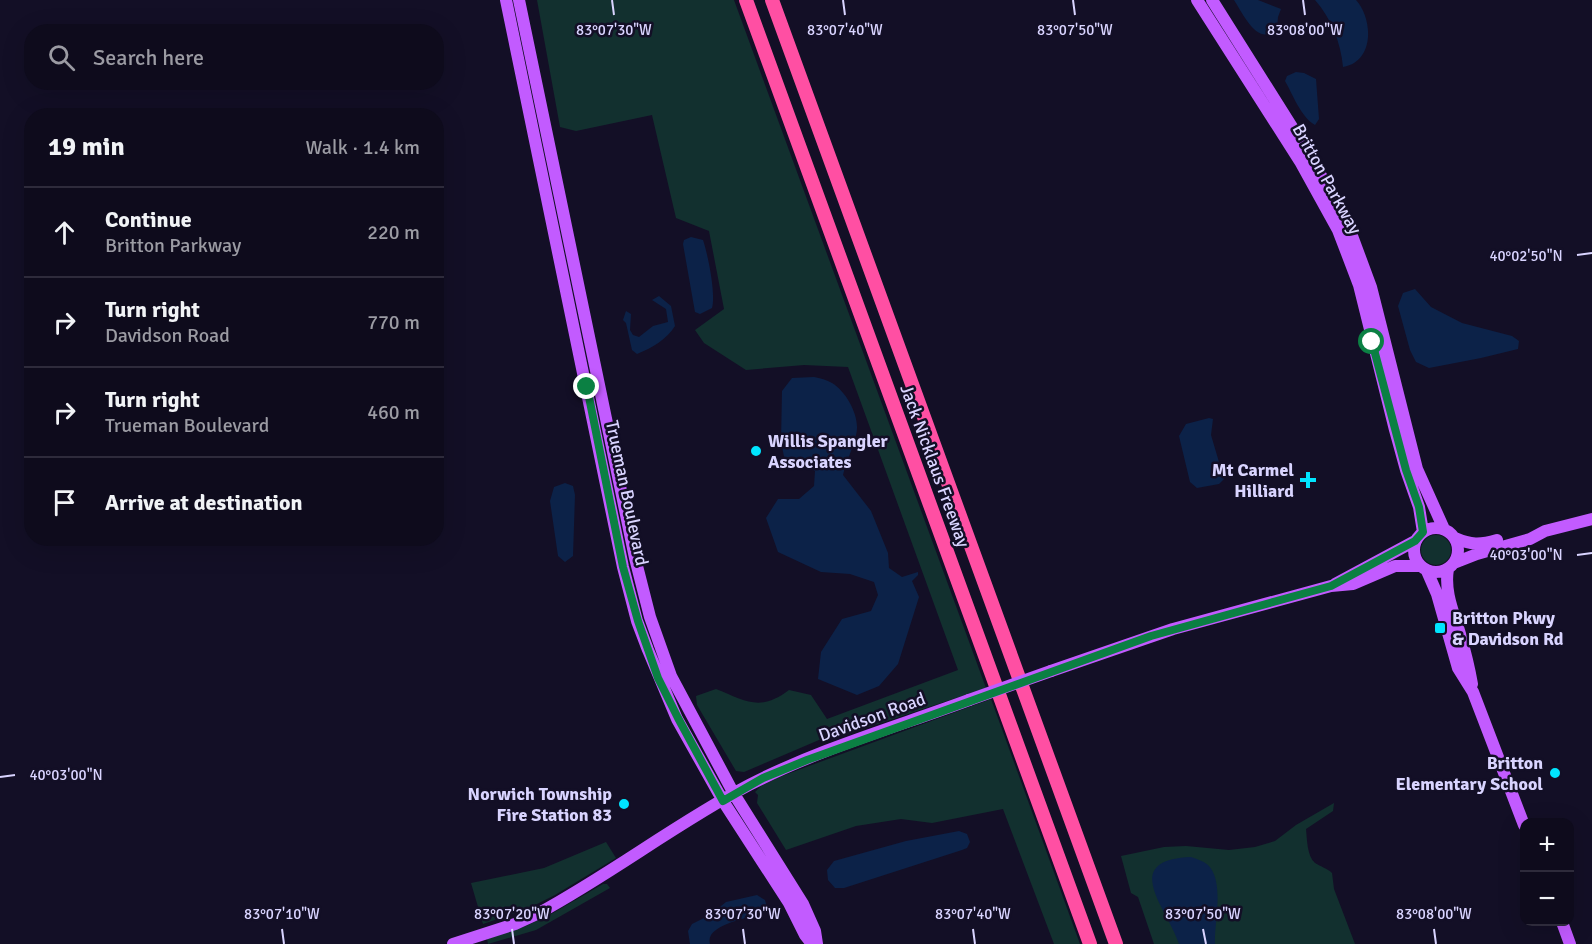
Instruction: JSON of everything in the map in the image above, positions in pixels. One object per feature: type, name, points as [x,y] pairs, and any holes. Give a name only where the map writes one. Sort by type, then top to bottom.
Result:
[{"type":"highway","name":"Jack Nicklaus Freeway","points":[[746,0],[1090,944]]},
{"type":"highway","name":"Jack Nicklaus Freeway","points":[[772,0],[1116,944]]},
{"type":"main road","name":"Trueman Boulevard","points":[[507,0],[632,602],[658,678],[678,718],[723,801],[789,903],[805,935],[814,944]]},
{"type":"main road","name":"Trueman Boulevard","points":[[519,0],[635,558],[650,618],[671,676],[734,794],[803,904],[814,931],[814,944]]},
{"type":"main road","name":"Britton Parkway","points":[[1197,0],[1294,153],[1338,230],[1359,285],[1398,440],[1419,507],[1419,536]]},
{"type":"main road","name":"Britton Parkway","points":[[1212,0],[1309,154],[1348,225],[1371,286],[1417,469],[1444,530]]},
{"type":"main road","points":[[1521,818],[1473,692],[1458,668],[1437,594],[1413,551],[1419,536],[1429,529],[1444,530],[1455,538],[1476,544],[1526,532],[1545,531],[1592,519]]},
{"type":"main road","points":[[1423,568],[1434,573],[1477,554],[1530,539],[1545,531]]},
{"type":"main road","name":"Davidson Road","points":[[1331,586],[1419,536]]},
{"type":"main road","points":[[1455,538],[1458,551],[1446,583],[1448,598],[1469,665],[1473,692]]},
{"type":"main road","name":"Davidson Road","points":[[453,944],[515,924],[539,913],[734,794],[763,778],[807,760],[969,700],[1173,629],[1331,586],[1353,584],[1395,566],[1423,568]]},
{"type":"main road","points":[[1564,926],[1570,944]]},
{"type":"green space","points":[[537,0],[734,0],[986,688],[848,734],[819,740],[744,772],[736,771],[697,705],[696,696],[716,689],[745,700],[761,703],[779,697],[789,690],[811,695],[827,719],[958,670],[848,367],[804,365],[746,370],[704,343],[695,330],[724,309],[709,231],[676,218],[652,115],[576,131],[560,127]]},
{"type":"green space","points":[[1436,535],[1447,539],[1451,550],[1447,561],[1436,565],[1425,561],[1421,550],[1425,539]]},
{"type":"green space","points":[[991,699],[1080,944],[1054,944],[1003,809],[932,823],[901,819],[856,826],[786,850],[757,803],[758,795],[755,792],[761,786],[782,776]]},
{"type":"green space","points":[[1334,803],[1333,811],[1306,829],[1308,847],[1312,860],[1332,873],[1334,889],[1355,944],[1154,944],[1138,897],[1131,893],[1121,856],[1164,847],[1186,846],[1229,850],[1255,847],[1275,841],[1296,825]]},
{"type":"green space","points":[[606,842],[616,858],[527,909],[483,924],[471,883],[544,868]]},
{"type":"green space","points":[[603,884],[607,884],[610,888],[536,930],[488,944],[487,939],[526,926]]},
{"type":"water","points":[[1234,0],[1258,0],[1281,9],[1277,28],[1270,33],[1258,32],[1247,21]]},
{"type":"water","points":[[1315,0],[1356,0],[1362,8],[1368,28],[1368,38],[1361,57],[1353,63],[1343,67],[1334,31]]},
{"type":"water","points":[[1296,72],[1316,79],[1319,119],[1315,125],[1301,111],[1285,81],[1287,76]]},
{"type":"water","points":[[691,237],[703,240],[712,284],[712,308],[700,314],[695,312],[683,244],[684,240]]},
{"type":"water","points":[[1415,289],[1431,307],[1462,323],[1512,336],[1519,341],[1518,349],[1429,368],[1416,362],[1410,350],[1398,306],[1403,293]]},
{"type":"water","points":[[659,296],[671,306],[675,326],[659,343],[637,354],[632,350],[626,323],[623,320],[626,311],[631,314],[630,330],[633,335],[639,337],[653,326],[668,322],[666,309],[652,300]]},
{"type":"water","points":[[814,377],[838,387],[848,399],[855,413],[856,435],[843,475],[871,511],[888,553],[889,568],[902,577],[918,572],[912,581],[919,597],[898,664],[879,686],[857,695],[818,679],[821,652],[842,619],[871,611],[878,595],[874,582],[850,574],[821,572],[778,552],[766,518],[778,499],[799,499],[814,486],[815,471],[806,465],[786,466],[781,442],[782,391],[792,378]]},
{"type":"water","points":[[1213,419],[1211,435],[1224,479],[1219,484],[1197,488],[1190,482],[1179,436],[1186,424]]},
{"type":"water","points":[[565,483],[573,486],[575,495],[573,556],[565,562],[558,556],[550,501],[554,487]]},
{"type":"water","points":[[959,831],[967,834],[970,842],[967,848],[962,850],[844,888],[835,888],[828,880],[827,870],[834,861],[906,841]]},
{"type":"water","points":[[1191,857],[1208,865],[1216,882],[1218,903],[1215,944],[1179,944],[1154,888],[1152,876],[1157,867],[1169,860]]},
{"type":"water","points":[[757,895],[765,900],[767,907],[765,912],[730,923],[714,931],[710,937],[710,944],[690,944],[688,931],[692,924],[710,915],[726,902]]},
{"type":"place","name":"Willis Spangler Associates","points":[[756,451]]},
{"type":"place","name":"Mt Carmel Hilliard","points":[[1308,480]]},
{"type":"place","name":"Britton Pkwy & Davidson Rd","points":[[1440,628]]},
{"type":"place","name":"Britton Elementary School","points":[[1555,773]]},
{"type":"place","name":"Norwich Township Fire Station 83","points":[[624,804]]},
{"type":"route","points":[[587,387],[623,567],[638,621],[658,678],[723,801],[763,778],[807,760],[1112,649],[1195,622],[1331,586],[1415,541],[1423,532],[1419,507],[1406,470],[1372,342]]}]
